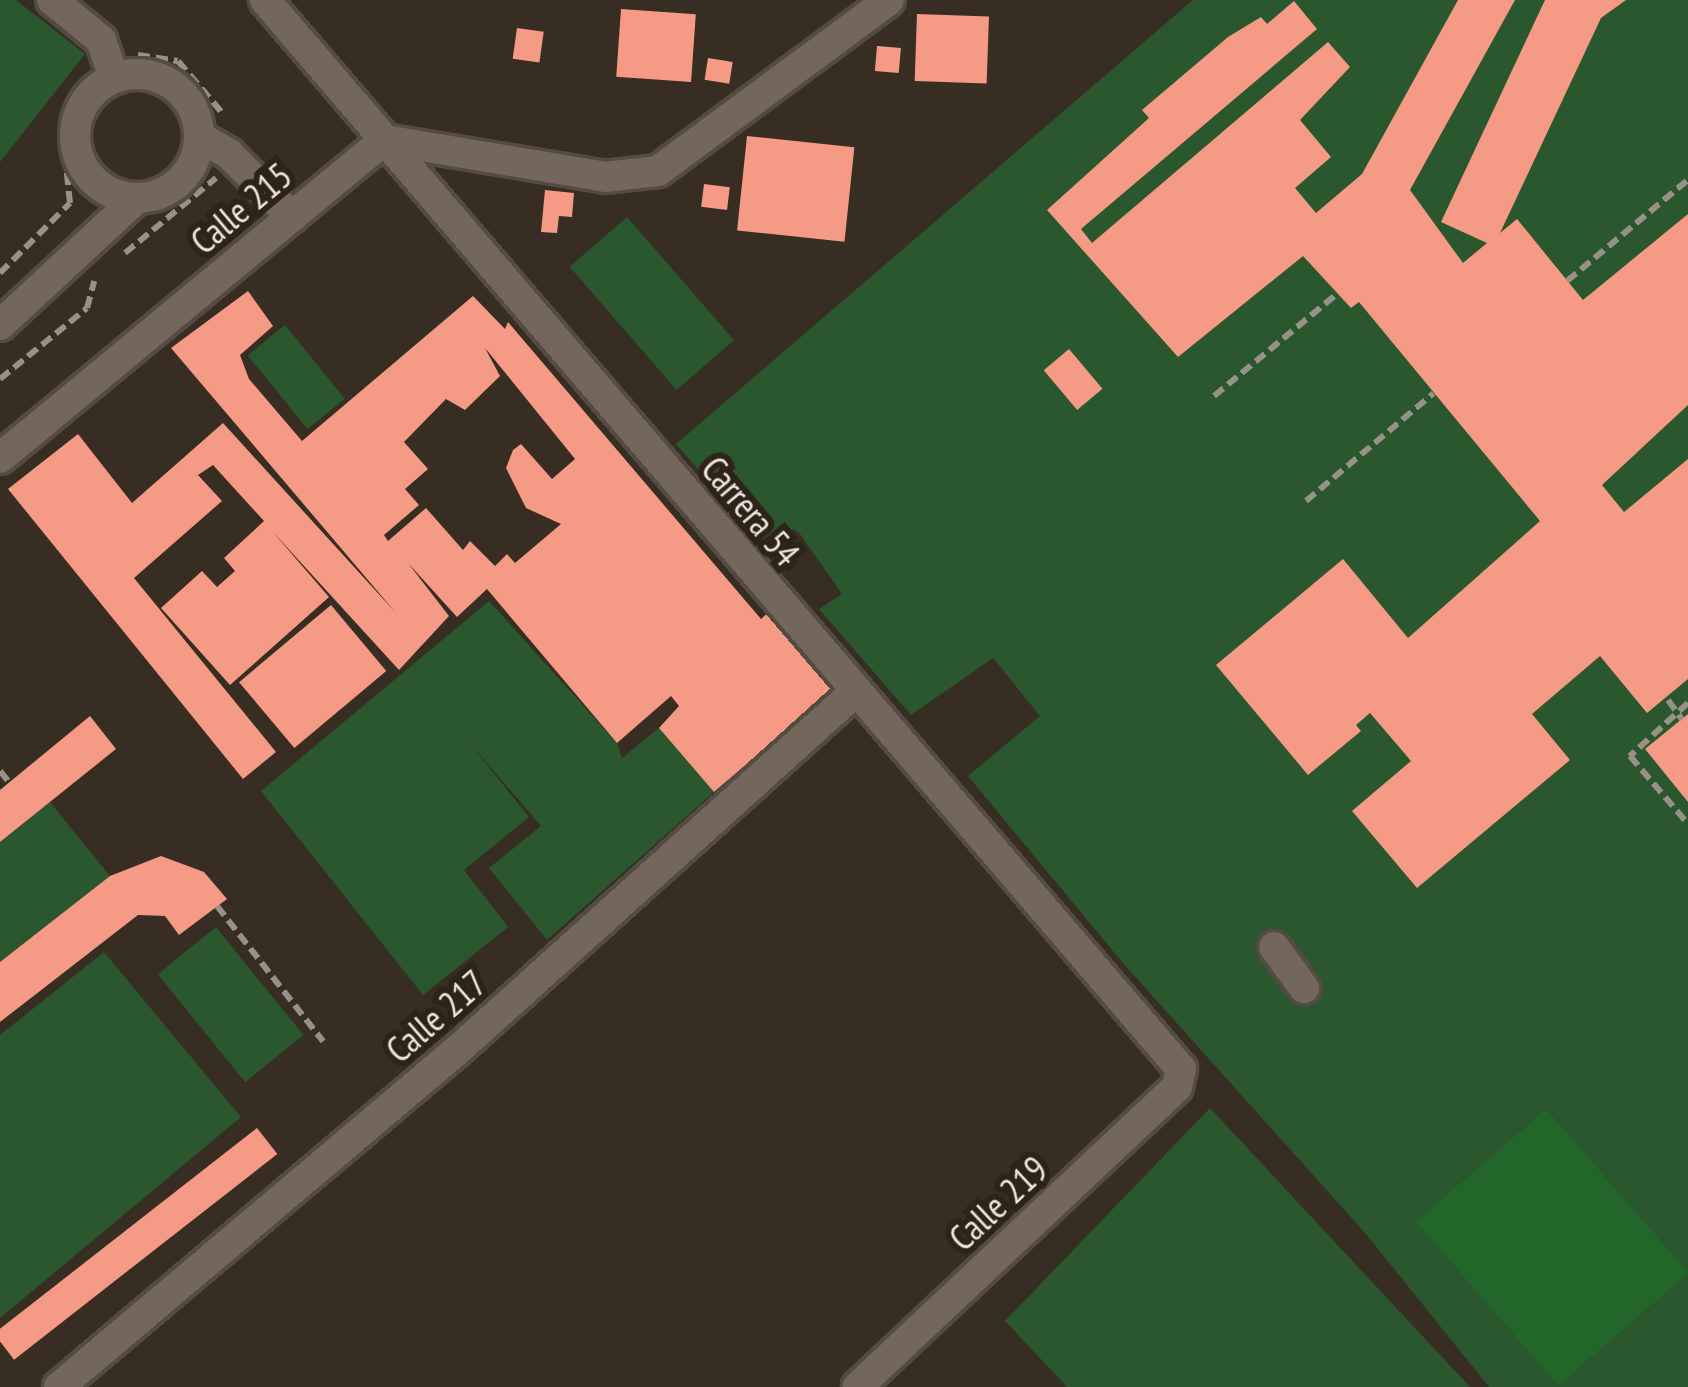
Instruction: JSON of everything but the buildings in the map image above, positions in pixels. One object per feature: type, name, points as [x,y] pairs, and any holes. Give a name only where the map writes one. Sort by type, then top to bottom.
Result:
[{"type":"street","points":[[52,0],[100,40],[114,78]]},
{"type":"street","name":"Carrera 54","points":[[265,0],[854,693],[1181,1069]]},
{"type":"street","points":[[385,140],[573,172],[658,171],[889,0]]},
{"type":"street","points":[[0,325],[136,200],[181,181],[200,137],[195,113],[172,85],[137,73],[114,78],[86,102],[74,136],[92,181],[136,200]]},
{"type":"street","points":[[200,137],[230,154],[292,217]]},
{"type":"street","name":"Calle 215","points":[[0,458],[385,140]]},
{"type":"street","name":"Calle 217","points":[[59,1387],[461,1047],[854,693]]},
{"type":"street","points":[[1274,947],[1304,988]]},
{"type":"street","name":"Calle 219","points":[[858,1387],[1177,1087],[1181,1069]]},
{"type":"path","points":[[1567,281],[1688,180]]},
{"type":"path","points":[[1214,396],[1338,293]]},
{"type":"path","points":[[1306,501],[1434,393]]},
{"type":"path","points":[[1669,700],[1679,716]]},
{"type":"path","points":[[1688,703],[1630,756],[1688,824]]},
{"type":"path","points":[[0,771],[9,782]]},
{"type":"path","points":[[217,906],[322,1042]]},
{"type":"green space","points":[[0,0],[16,0],[85,54],[0,162]]},
{"type":"green space","points":[[1193,0],[1688,0],[1688,1387],[1489,1387],[1366,1234],[1122,962],[968,776],[1040,716],[993,658],[911,715],[819,609],[842,594],[800,534],[794,529],[768,549],[676,444]]},
{"type":"green space","points":[[627,217],[734,340],[677,390],[570,267]]},
{"type":"green space","points":[[285,325],[345,399],[307,429],[248,355]]},
{"type":"green space","points":[[489,601],[617,743],[622,758],[659,728],[714,792],[547,940],[489,868],[541,826],[468,741],[529,817],[464,870],[508,927],[423,995],[261,791]]},
{"type":"green space","points":[[50,802],[110,876],[0,962],[0,842]]},
{"type":"green space","points":[[216,927],[303,1035],[245,1082],[158,974]]},
{"type":"green space","points":[[104,952],[241,1117],[0,1318],[0,1035]]},
{"type":"green space","points":[[1210,1108],[1470,1387],[1067,1387],[1005,1321]]},
{"type":"green space","points":[[1546,1109],[1688,1272],[1559,1386],[1416,1222]]}]
